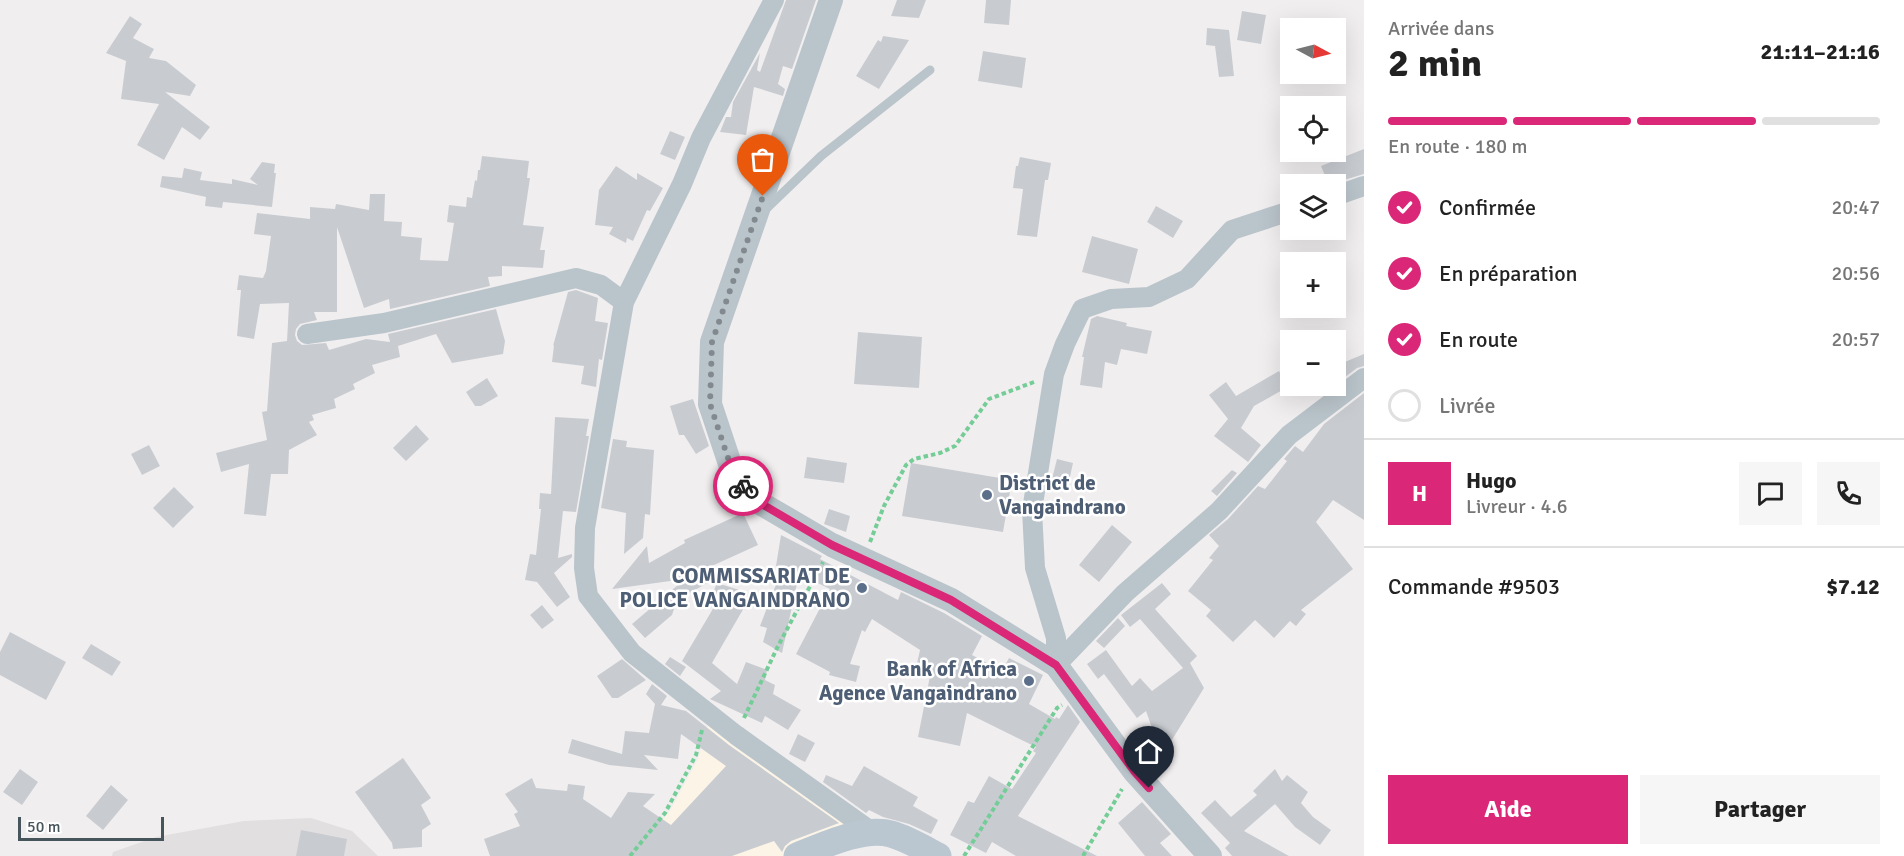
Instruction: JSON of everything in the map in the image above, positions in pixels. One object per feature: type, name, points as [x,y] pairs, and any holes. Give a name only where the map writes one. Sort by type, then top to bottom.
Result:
[{"type":"main road","points":[[797,856],[832,842],[872,832],[889,833],[938,856]]},
{"type":"street","points":[[774,0],[701,138],[682,184],[624,302],[585,528],[584,568],[588,596],[632,653],[736,735],[872,832]]},
{"type":"street","points":[[831,0],[712,342],[710,404],[734,476],[760,503],[832,545],[951,600],[1056,665],[1134,771],[1210,856]]},
{"type":"street","points":[[1346,192],[1364,186]]},
{"type":"street","points":[[1056,665],[1056,638],[1035,568],[1032,510],[1054,374],[1082,309],[1111,299],[1149,297],[1186,279],[1232,230],[1280,214]]},
{"type":"street","points":[[307,334],[384,323],[576,278],[601,285],[624,302]]},
{"type":"street","points":[[1056,665],[1125,593],[1219,511],[1289,435],[1364,378]]},
{"type":"lane","points":[[756,218],[821,156],[930,70]]},
{"type":"path","points":[[869,543],[884,506],[906,465],[914,459],[940,453],[955,446],[988,399],[1054,374]]},
{"type":"path","points":[[736,735],[778,646],[832,545]]},
{"type":"path","points":[[964,856],[1057,708],[1078,694]]},
{"type":"path","points":[[630,856],[665,813],[696,755],[707,712]]},
{"type":"path","points":[[1083,856],[1134,771]]},
{"type":"shaded area","points":[[710,717],[854,825],[792,856],[634,856],[671,809],[698,759]]},
{"type":"shaded area","points":[[311,818],[352,831],[378,856],[112,856],[113,852],[156,837],[244,821]]},
{"type":"building","points":[[786,0],[816,0],[792,69],[783,66],[778,84],[785,89],[783,96],[754,87],[746,135],[720,132],[726,117],[731,117],[733,102],[760,53],[757,70],[760,72]]},
{"type":"building","points":[[897,0],[926,0],[919,18],[891,16]]},
{"type":"building","points":[[986,0],[1011,0],[1009,25],[984,23]]},
{"type":"building","points":[[1242,11],[1266,15],[1261,44],[1237,40]]},
{"type":"building","points":[[130,16],[142,24],[133,38],[154,49],[149,58],[166,61],[196,85],[190,96],[165,92],[210,127],[200,140],[182,127],[164,160],[137,145],[159,104],[121,99],[126,61],[106,53]]},
{"type":"building","points":[[1207,28],[1229,30],[1234,76],[1219,77],[1215,46],[1206,45]]},
{"type":"building","points":[[883,36],[909,40],[879,89],[856,76],[878,40],[881,42]]},
{"type":"building","points":[[983,51],[1026,58],[1022,88],[978,81]]},
{"type":"building","points":[[670,131],[685,137],[675,160],[660,154]]},
{"type":"building","points":[[1364,149],[1364,174],[1346,179],[1346,174],[1324,174],[1321,166],[1331,162],[1346,162],[1346,156]]},
{"type":"building","points":[[482,156],[529,161],[527,178],[530,178],[523,225],[544,227],[540,250],[545,250],[543,268],[502,266],[502,276],[488,277],[490,286],[390,309],[389,299],[364,308],[337,227],[337,312],[314,312],[317,320],[300,324],[295,335],[297,341],[302,345],[326,343],[329,350],[366,339],[390,342],[388,334],[496,309],[505,341],[503,354],[452,363],[436,334],[398,346],[400,357],[372,365],[375,373],[353,384],[355,389],[334,399],[336,408],[312,415],[314,420],[309,422],[317,435],[289,450],[288,474],[271,474],[266,516],[244,514],[249,464],[221,472],[216,453],[267,440],[262,412],[267,411],[272,343],[287,341],[289,303],[260,304],[254,339],[237,336],[241,290],[237,290],[239,275],[263,278],[266,271],[271,236],[254,234],[257,213],[310,219],[310,207],[335,209],[336,204],[369,210],[370,194],[385,194],[384,221],[402,222],[401,236],[422,238],[420,260],[448,261],[454,223],[447,222],[449,205],[466,207],[467,197],[472,198]]},
{"type":"building","points":[[1020,157],[1051,163],[1048,180],[1045,180],[1037,237],[1017,235],[1023,189],[1013,188],[1016,166],[1018,166]]},
{"type":"building","points":[[262,162],[275,164],[272,207],[223,202],[222,208],[205,206],[206,197],[160,187],[162,176],[182,178],[184,168],[202,172],[200,180],[232,184],[232,179],[258,185],[250,179]]},
{"type":"building","points":[[616,166],[637,180],[637,173],[663,188],[650,211],[647,210],[633,241],[627,238],[626,243],[609,234],[613,227],[595,225],[599,190]]},
{"type":"building","points":[[1156,206],[1183,221],[1173,238],[1147,222]]},
{"type":"building","points":[[1092,236],[1138,249],[1129,284],[1082,272]]},
{"type":"building","points":[[576,290],[598,298],[595,321],[608,323],[602,360],[599,359],[596,387],[581,384],[584,366],[552,362],[553,346],[568,292]]},
{"type":"building","points":[[1097,316],[1127,323],[1126,326],[1152,331],[1147,354],[1121,349],[1117,365],[1105,362],[1102,388],[1080,385],[1084,357],[1082,357],[1091,319]]},
{"type":"building","points":[[858,332],[922,337],[919,388],[854,384]]},
{"type":"building","points":[[1364,354],[1364,366],[1346,376],[1346,361]]},
{"type":"building","points":[[1279,371],[1280,373],[1280,391],[1254,406],[1241,428],[1261,445],[1248,462],[1214,436],[1228,419],[1209,395],[1226,382],[1236,396]]},
{"type":"building","points":[[487,378],[498,396],[481,406],[475,406],[466,392]]},
{"type":"building","points":[[1364,393],[1364,520],[1333,500],[1316,522],[1353,569],[1301,610],[1306,614],[1296,626],[1290,621],[1274,638],[1255,620],[1233,642],[1206,616],[1211,610],[1188,591],[1213,560],[1209,558],[1219,546],[1209,535],[1228,519],[1258,486],[1265,489],[1287,461],[1284,459],[1295,446],[1303,452],[1324,424]]},
{"type":"building","points":[[693,399],[709,446],[696,454],[684,435],[679,435],[670,406]]},
{"type":"building","points":[[555,417],[589,419],[586,436],[589,436],[576,512],[563,511],[558,558],[572,554],[572,557],[554,573],[570,597],[557,607],[537,582],[525,580],[530,554],[536,555],[541,509],[539,509],[540,493],[551,494]]},
{"type":"building","points":[[416,425],[429,439],[406,461],[393,448]]},
{"type":"building","points":[[613,439],[627,441],[626,447],[654,450],[650,515],[645,514],[643,538],[624,554],[626,513],[601,508]]},
{"type":"building","points":[[149,445],[160,466],[142,475],[131,454]]},
{"type":"building","points":[[807,457],[847,463],[844,483],[804,478]]},
{"type":"building","points":[[1057,459],[1073,463],[1068,486],[1051,483]]},
{"type":"building","points":[[911,463],[1012,480],[1003,532],[902,516]]},
{"type":"building","points":[[1232,470],[1237,473],[1217,496],[1211,491]]},
{"type":"building","points":[[174,487],[194,507],[173,528],[153,508]]},
{"type":"building","points":[[829,509],[850,516],[846,532],[824,524]]},
{"type":"building","points":[[743,513],[758,545],[692,575],[711,581],[677,600],[672,615],[645,638],[632,624],[685,579],[612,589],[647,546],[649,563],[685,543],[684,540]]},
{"type":"building","points":[[1112,525],[1132,542],[1099,582],[1079,565]]},
{"type":"building","points":[[781,535],[822,556],[820,559],[898,600],[901,592],[944,613],[982,636],[972,655],[1002,671],[1009,658],[1043,675],[1029,704],[1055,719],[1056,717],[1059,719],[1068,705],[1080,722],[1018,816],[1097,856],[1016,856],[992,842],[986,853],[950,835],[968,801],[974,803],[989,776],[1012,789],[1036,753],[1033,751],[1036,747],[967,713],[960,746],[918,737],[930,676],[915,672],[920,650],[872,619],[865,632],[862,630],[850,664],[860,666],[856,682],[829,675],[830,672],[796,654],[830,589],[799,574],[782,653],[763,642],[767,628],[760,626],[782,569],[776,566]]},
{"type":"building","points":[[717,583],[752,594],[712,663],[737,684],[746,662],[767,670],[765,680],[775,685],[773,694],[801,710],[788,730],[765,716],[762,723],[710,699],[721,691],[682,661],[714,607],[708,605]]},
{"type":"building","points":[[1162,583],[1171,594],[1155,609],[1197,656],[1190,663],[1204,688],[1162,756],[1146,711],[1137,718],[1104,674],[1098,679],[1087,664],[1106,650],[1132,686],[1140,678],[1152,691],[1183,668],[1140,619],[1130,627],[1121,615]]},
{"type":"building","points":[[542,605],[554,620],[542,629],[530,615]]},
{"type":"building","points":[[1118,618],[1125,626],[1104,648],[1096,641]]},
{"type":"building","points":[[10,632],[66,662],[46,700],[0,675],[0,652]]},
{"type":"building","points":[[91,644],[121,662],[112,676],[82,658]]},
{"type":"building","points":[[670,657],[686,667],[680,676],[665,664]]},
{"type":"building","points":[[622,659],[646,680],[618,698],[612,698],[597,676]]},
{"type":"building","points":[[652,684],[667,696],[661,705],[686,711],[729,745],[839,823],[791,841],[782,852],[774,841],[732,856],[490,856],[484,839],[520,826],[514,814],[518,812],[505,794],[532,778],[536,788],[567,791],[568,784],[585,786],[583,799],[611,818],[628,792],[655,794],[643,806],[671,825],[726,766],[681,734],[678,759],[644,755],[658,770],[609,765],[568,753],[572,739],[622,754],[625,731],[649,733],[655,704],[646,694]]},
{"type":"building","points":[[798,734],[815,743],[805,762],[789,754]]},
{"type":"building","points":[[403,758],[431,798],[421,805],[431,824],[422,830],[422,847],[393,849],[392,843],[355,792]]},
{"type":"building","points":[[864,766],[918,797],[913,806],[938,820],[931,834],[869,810],[866,813],[823,782],[826,775],[852,786]]},
{"type":"building","points":[[20,769],[38,782],[22,805],[3,792]]},
{"type":"building","points":[[1275,769],[1282,781],[1287,775],[1308,792],[1301,803],[1313,817],[1331,830],[1320,845],[1295,827],[1275,804],[1244,831],[1289,856],[1232,856],[1225,848],[1230,843],[1201,813],[1215,800],[1231,817],[1257,795],[1253,791]]},
{"type":"building","points":[[111,785],[128,800],[103,830],[86,816]]},
{"type":"building","points":[[1142,802],[1171,834],[1160,843],[1172,856],[1145,856],[1118,823]]},
{"type":"building","points":[[301,830],[347,839],[344,856],[296,856]]},
{"type":"way so far","points":[[743,486],[734,476],[710,404],[712,342],[763,196]]},
{"type":"place","name":"District de Vangaindrano","points":[[987,495]]},
{"type":"place","name":"COMMISSARIAT DE POLICE VANGAINDRANO","points":[[862,588]]},
{"type":"place","name":"Bank of Africa Agence Vangaindrano","points":[[1029,681]]},
{"type":"route","points":[[743,486],[760,503],[832,545],[951,600],[1056,665],[1149,788]]}]
